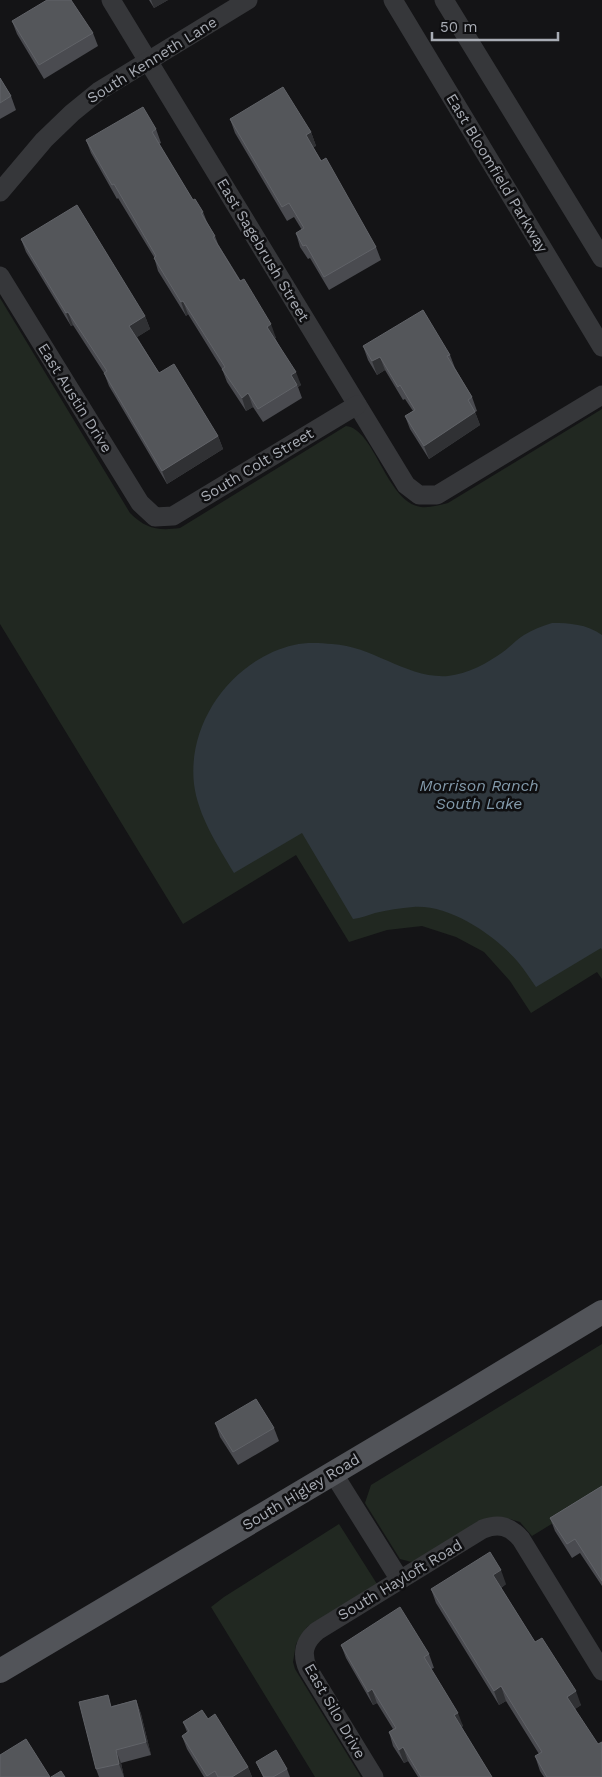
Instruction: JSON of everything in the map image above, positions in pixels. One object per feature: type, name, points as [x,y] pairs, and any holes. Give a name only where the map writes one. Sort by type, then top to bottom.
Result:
[{"type":"main road","name":"South Higley Road","points":[[0,1670],[602,1312]]},
{"type":"street","name":"East Sagebrush Street","points":[[111,0],[406,485],[419,495],[437,496],[602,395]]},
{"type":"street","name":"South Kenneth Lane","points":[[0,192],[44,140],[72,113],[99,91],[248,0]]},
{"type":"street","name":"East Bloomfield Parkway","points":[[393,0],[602,347]]},
{"type":"street","points":[[444,0],[602,258]]},
{"type":"street","name":"East Austin Drive","points":[[0,276],[140,503],[155,518]]},
{"type":"street","name":"South Colt Street","points":[[155,518],[173,516],[357,405]]},
{"type":"street","points":[[333,1473],[400,1580]]},
{"type":"street","name":"South Hayloft Road","points":[[306,1644],[310,1636],[317,1631],[483,1529],[500,1525],[516,1532],[521,1539],[602,1671]]},
{"type":"street","name":"East Silo Drive","points":[[306,1644],[304,1652],[308,1669],[374,1777]]},
{"type":"shaded area","points":[[0,298],[130,513],[141,523],[153,528],[180,528],[346,426],[356,430],[365,439],[399,493],[409,502],[421,507],[448,503],[602,409],[602,979],[597,972],[531,1013],[510,981],[484,952],[456,937],[422,926],[387,930],[349,942],[296,855],[183,924],[0,624]]},
{"type":"shaded area","points":[[602,1344],[602,1493],[532,1536],[520,1522],[506,1518],[412,1562],[400,1559],[365,1503],[371,1485]]},
{"type":"shaded area","points":[[339,1524],[377,1584],[307,1627],[296,1644],[293,1662],[295,1669],[361,1777],[315,1777],[211,1607]]},
{"type":"water","name":"Morrison Ranch South Lake","points":[[552,623],[578,625],[590,628],[602,635],[602,950],[601,948],[536,987],[518,962],[498,942],[457,916],[427,907],[408,907],[353,919],[302,833],[234,873],[204,819],[200,808],[194,784],[194,761],[198,738],[206,716],[218,696],[252,664],[272,652],[294,645],[323,643],[362,650],[418,673],[448,676],[462,673],[484,664],[524,635]]},
{"type":"building","points":[[47,0],[71,0],[93,33],[39,65],[12,21]]},
{"type":"building","points":[[0,78],[11,96],[0,103]]},
{"type":"building","points":[[283,87],[311,132],[306,135],[321,161],[326,158],[376,247],[324,277],[306,245],[303,246],[296,233],[304,228],[289,203],[282,207],[230,119]]},
{"type":"building","points":[[143,107],[156,129],[152,132],[193,200],[195,199],[203,212],[201,213],[215,236],[213,237],[240,281],[244,279],[271,324],[267,327],[296,372],[291,375],[297,385],[258,409],[248,393],[242,398],[222,369],[225,367],[154,258],[156,256],[86,140]]},
{"type":"building","points":[[77,205],[145,316],[129,326],[159,373],[174,364],[218,436],[162,471],[104,373],[107,371],[68,312],[66,313],[21,239]]},
{"type":"building","points":[[423,310],[450,355],[447,356],[472,397],[468,400],[475,412],[424,446],[405,416],[415,410],[400,385],[398,387],[380,357],[372,361],[363,346]]},
{"type":"building","points":[[256,1399],[274,1428],[233,1452],[215,1423]]},
{"type":"building","points":[[602,1486],[602,1581],[575,1539],[567,1544],[550,1518]]},
{"type":"building","points":[[490,1552],[501,1570],[493,1575],[535,1642],[542,1638],[576,1691],[567,1697],[598,1744],[602,1742],[602,1777],[547,1777],[535,1756],[542,1752],[501,1686],[494,1691],[431,1589]]},
{"type":"building","points":[[400,1607],[429,1654],[424,1657],[458,1713],[454,1715],[492,1777],[421,1777],[403,1747],[399,1750],[389,1732],[396,1728],[372,1689],[368,1692],[341,1645]]},
{"type":"building","points":[[108,1695],[111,1707],[136,1700],[146,1742],[116,1750],[119,1764],[96,1769],[79,1702]]},
{"type":"building","points":[[202,1710],[208,1719],[215,1714],[248,1767],[232,1777],[218,1777],[215,1771],[207,1776],[182,1736],[189,1731],[183,1722]]},
{"type":"building","points":[[26,1739],[50,1777],[0,1777],[0,1755]]},
{"type":"building","points":[[276,1750],[287,1769],[273,1777],[264,1777],[256,1762]]},
{"type":"building","points":[[61,1771],[65,1777],[51,1777]]}]
